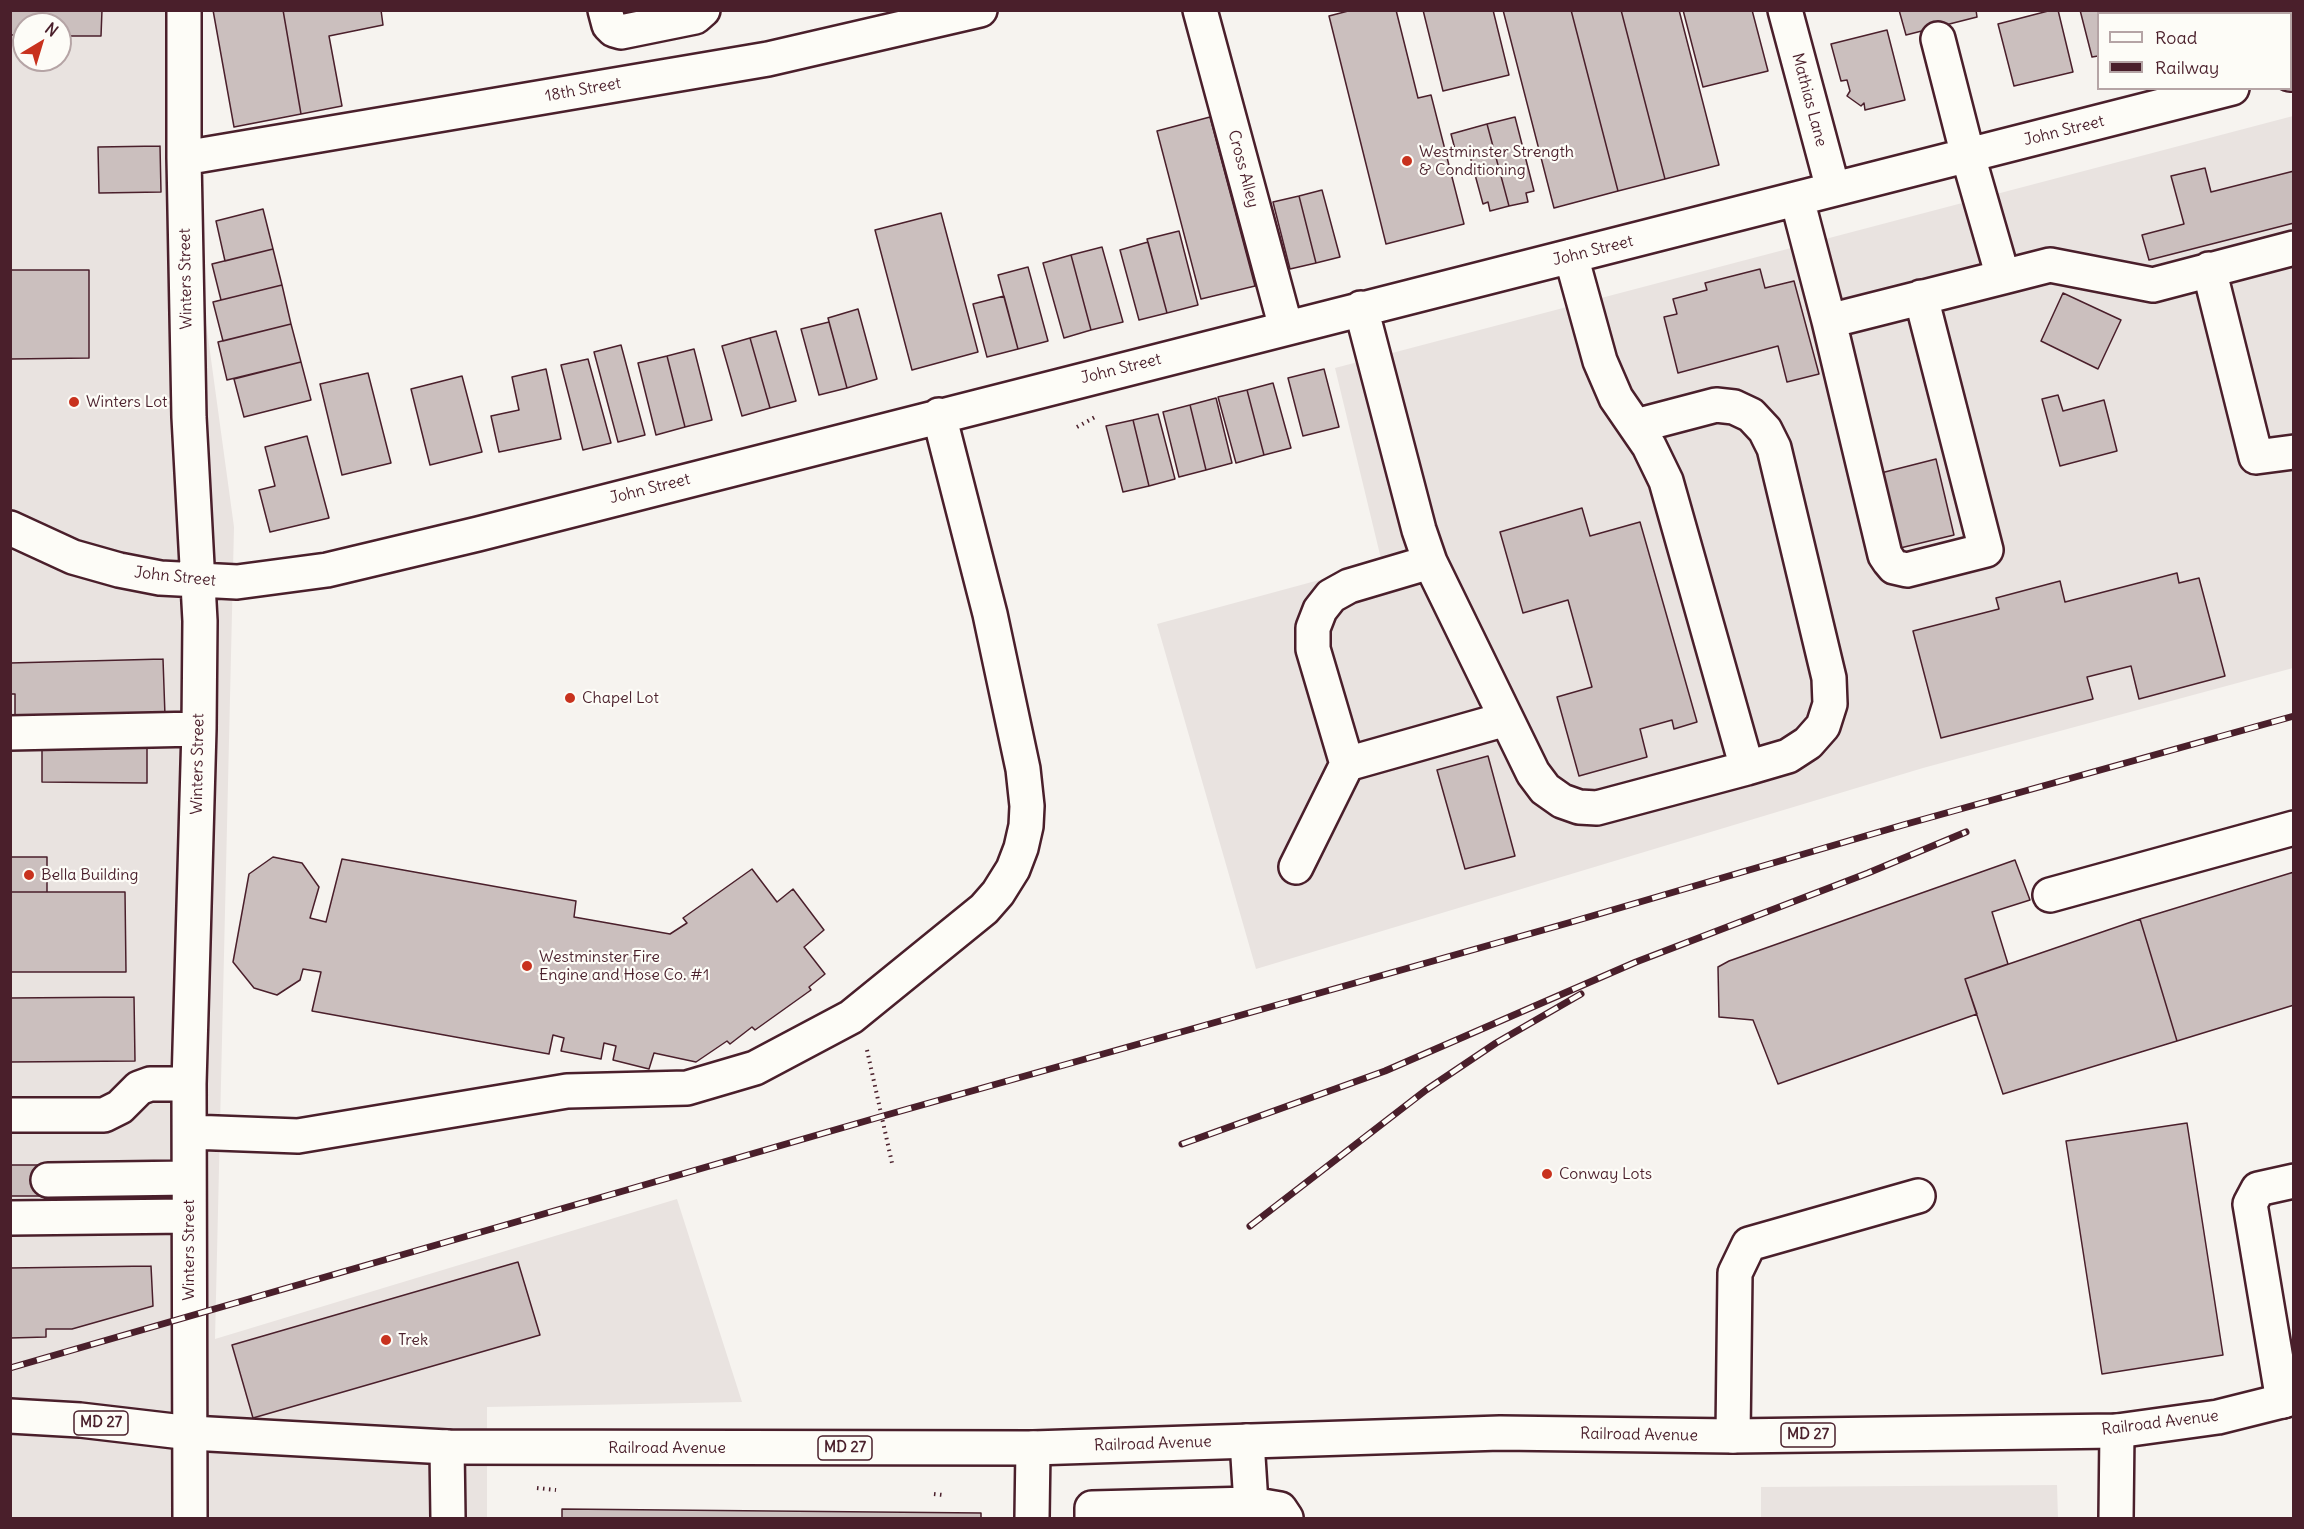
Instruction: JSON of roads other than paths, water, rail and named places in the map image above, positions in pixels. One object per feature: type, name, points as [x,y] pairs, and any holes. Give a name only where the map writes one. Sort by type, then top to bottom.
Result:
[{"type":"main road","name":"Winters Street","points":[[184,10],[184,158],[189,417],[199,581],[200,729],[189,1084],[190,1518]]},
{"type":"main road","points":[[605,10],[609,25],[621,32],[695,16],[703,10]]},
{"type":"main road","name":"18th Street","points":[[184,158],[768,59],[980,10]]},
{"type":"main road","name":"Cross Alley","points":[[1200,10],[1286,327]]},
{"type":"main road","name":"Mathias Lane","points":[[1785,10],[1833,189]]},
{"type":"main road","points":[[1938,39],[1968,156],[2003,277]]},
{"type":"main road","name":"John Street","points":[[10,528],[73,557],[119,570],[160,578],[199,581],[260,581],[327,570],[478,534],[1286,327],[1968,156],[2217,90]]},
{"type":"main road","points":[[1797,199],[1885,555],[1894,567],[1907,570],[1986,550],[1921,297]]},
{"type":"main road","points":[[1829,321],[2050,265],[2153,285],[2294,248]]},
{"type":"main road","points":[[1571,256],[1600,361],[1616,398],[1650,446],[1666,481],[1747,768]]},
{"type":"main road","points":[[2209,269],[2256,457],[2294,452]]},
{"type":"main road","points":[[1361,308],[1419,530],[1430,562],[1533,773],[1545,789],[1562,801],[1579,807],[1597,808],[1788,756],[1808,744],[1823,726],[1830,704],[1829,678],[1774,448],[1765,430],[1751,415],[1734,407],[1716,405],[1636,426]]},
{"type":"main road","points":[[190,1132],[298,1136],[567,1091],[687,1088],[755,1068],[851,1017],[984,909],[998,893],[1013,869],[1026,826],[1027,806],[1023,769],[990,614],[939,416]]},
{"type":"main road","points":[[1296,867],[1347,764],[1313,649],[1313,628],[1320,610],[1331,596],[1349,586],[1430,562]]},
{"type":"main road","points":[[1347,764],[1506,719]]},
{"type":"main road","points":[[10,733],[200,729]]},
{"type":"main road","points":[[2050,895],[2294,828]]},
{"type":"main road","points":[[10,1115],[104,1115],[120,1107],[139,1088],[150,1084],[189,1084]]},
{"type":"main road","points":[[48,1180],[189,1178]]},
{"type":"main road","points":[[2288,1399],[2250,1204],[2258,1189],[2294,1181]]},
{"type":"main road","points":[[1733,1436],[1735,1273],[1749,1244],[1918,1196]]},
{"type":"main road","points":[[10,1218],[188,1216]]},
{"type":"main road","name":"Railroad Avenue","points":[[10,1416],[80,1420],[191,1432],[447,1447],[1033,1448],[1500,1432],[1733,1436],[2117,1431],[2218,1417],[2288,1399]]},
{"type":"main road","points":[[2116,1518],[2117,1431]]},
{"type":"main road","points":[[1234,1509],[1247,1441]]},
{"type":"main road","points":[[447,1447],[448,1518]]},
{"type":"main road","points":[[1032,1518],[1033,1448]]},
{"type":"main road","points":[[1092,1518],[1092,1508],[1172,1512],[1280,1509],[1286,1518]]},
{"type":"railway","points":[[10,1368],[883,1116],[2294,716]]},
{"type":"railway","points":[[1182,1144],[1385,1071],[1636,962],[1868,873],[1966,832]]},
{"type":"railway","points":[[1250,1226],[1426,1090],[1496,1043],[1581,994]]},
{"type":"place","name":"Westminster Strength & Conditioning","points":[[1407,161]]},
{"type":"place","name":"Winters Lot","points":[[74,402]]},
{"type":"place","name":"Chapel Lot","points":[[570,698]]},
{"type":"place","name":"Bella Building","points":[[29,875]]},
{"type":"place","name":"Westminster Fire Engine and Hose Co. #1","points":[[527,966]]},
{"type":"place","name":"Conway Lots","points":[[1547,1174]]},
{"type":"place","name":"Trek","points":[[386,1340]]}]
